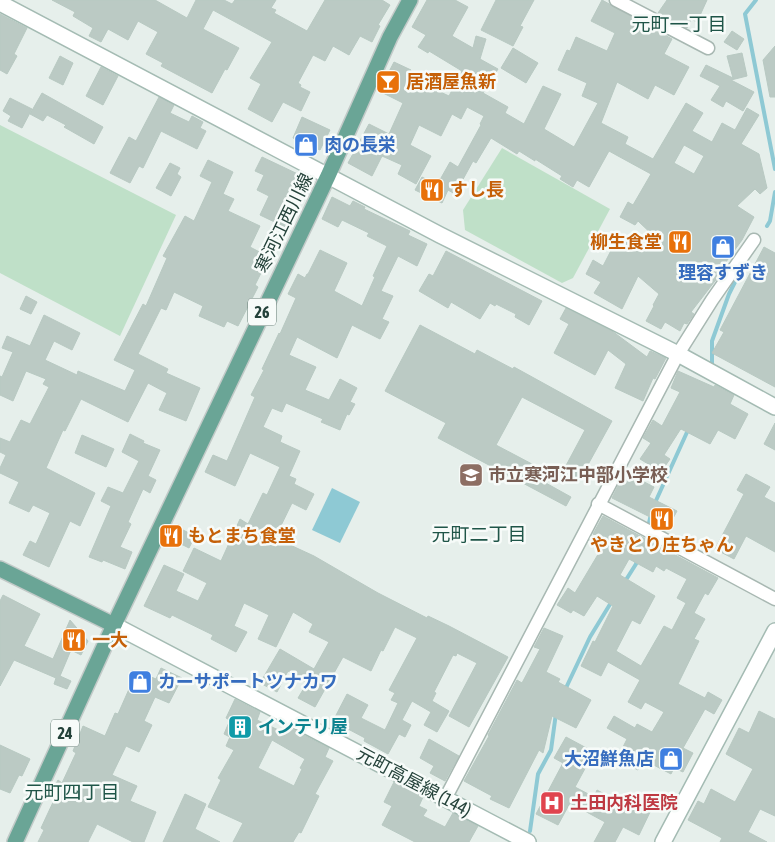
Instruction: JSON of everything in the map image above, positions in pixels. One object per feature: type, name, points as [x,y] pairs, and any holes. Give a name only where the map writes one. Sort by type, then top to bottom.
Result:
[{"type":"main road","name":"寒河江西川線","points":[[114,625],[328,176],[382,54],[410,0]]},
{"type":"main road","points":[[0,569],[114,625]]},
{"type":"main road","name":"24","points":[[15,842],[114,625]]},
{"type":"street","points":[[616,0],[708,48]]},
{"type":"street","points":[[0,3],[567,300],[678,354],[775,407]]},
{"type":"street","points":[[445,799],[678,354],[712,300],[754,240]]},
{"type":"street","points":[[598,504],[775,599]]},
{"type":"street","name":"元町高屋線 (144)","points":[[114,625],[528,842]]},
{"type":"street","points":[[663,842],[775,631]]},
{"type":"green space","points":[[0,125],[176,215],[120,336],[0,273]]},
{"type":"green space","points":[[502,148],[610,209],[573,278],[562,283],[465,230],[463,210]]},
{"type":"water","points":[[332,488],[360,502],[340,543],[312,530]]},
{"type":"building","points":[[52,0],[155,0],[187,18],[196,0],[224,0],[232,4],[235,0],[276,0],[271,8],[276,10],[274,13],[307,31],[325,0],[382,0],[390,5],[378,25],[380,26],[372,42],[360,36],[349,55],[333,46],[325,61],[313,55],[298,83],[301,85],[300,87],[310,92],[301,111],[283,102],[272,122],[248,109],[261,84],[250,78],[272,42],[213,10],[203,29],[239,48],[212,93],[161,66],[163,63],[146,54],[158,32],[138,21],[128,40],[108,29],[101,42],[89,36],[93,28],[73,16],[75,12]]},
{"type":"building","points":[[427,0],[455,0],[468,7],[452,36],[473,48],[476,36],[486,39],[480,59],[498,69],[483,93],[508,107],[505,113],[524,124],[543,86],[561,94],[544,129],[574,147],[598,103],[582,96],[587,83],[558,70],[567,50],[570,51],[576,37],[607,51],[615,33],[591,21],[602,0],[672,39],[664,54],[689,67],[674,95],[655,85],[648,99],[617,82],[601,123],[628,137],[625,144],[653,159],[686,103],[703,113],[692,131],[712,142],[722,123],[735,130],[747,108],[759,115],[741,144],[759,154],[767,188],[760,194],[755,189],[737,206],[754,217],[742,240],[723,266],[725,268],[691,312],[694,314],[687,324],[684,323],[680,331],[665,322],[661,329],[646,321],[659,294],[638,276],[622,309],[594,293],[601,282],[586,274],[593,260],[603,266],[618,237],[647,252],[658,240],[638,221],[635,225],[620,217],[628,202],[633,205],[651,174],[609,151],[589,187],[577,180],[573,187],[560,179],[562,176],[535,159],[535,161],[519,151],[517,154],[491,138],[476,163],[473,161],[455,194],[448,190],[442,203],[415,190],[422,177],[437,185],[450,162],[458,167],[484,116],[467,107],[461,119],[452,114],[441,136],[419,125],[410,145],[431,156],[416,184],[398,174],[402,165],[382,156],[372,176],[348,163],[369,124],[389,134],[403,103],[379,91],[394,62],[411,70],[408,77],[449,96],[462,71],[429,51],[428,53],[418,47],[426,35],[412,27]],"holes":[[[684,145],[704,156],[694,174],[674,163]]]},
{"type":"building","points":[[496,0],[534,0],[520,26],[523,27],[513,46],[481,30]]},
{"type":"building","points":[[667,0],[707,0],[697,22],[691,19],[687,28],[658,13]]},
{"type":"building","points":[[0,14],[27,28],[14,54],[17,56],[7,74],[0,70]]},
{"type":"building","points":[[732,31],[744,39],[737,50],[724,42]]},
{"type":"building","points":[[775,46],[775,97],[770,97],[763,60]]},
{"type":"building","points":[[513,48],[538,63],[526,83],[501,68]]},
{"type":"building","points":[[742,53],[747,76],[731,80],[754,92],[743,111],[726,101],[723,107],[711,100],[720,86],[700,76],[706,65],[733,78],[727,56]]},
{"type":"building","points":[[60,56],[73,63],[63,85],[49,78]]},
{"type":"building","points":[[101,67],[118,76],[103,105],[86,96]]},
{"type":"building","points":[[42,93],[103,127],[94,144],[47,115],[43,121],[30,114]]},
{"type":"building","points":[[159,97],[174,105],[170,113],[189,122],[192,116],[203,122],[200,128],[206,131],[197,149],[161,131],[143,168],[139,166],[130,183],[110,173],[129,137],[136,141]]},
{"type":"building","points":[[10,98],[32,109],[22,128],[8,121],[11,116],[3,111]]},
{"type":"building","points":[[302,117],[330,130],[320,150],[293,138]]},
{"type":"building","points":[[262,157],[302,176],[295,190],[290,188],[282,206],[292,211],[285,227],[260,215],[269,196],[257,190],[264,175],[255,171]]},
{"type":"building","points":[[208,160],[233,172],[223,194],[234,199],[228,211],[260,226],[250,247],[269,257],[255,285],[258,287],[238,326],[227,321],[224,327],[199,316],[203,306],[174,292],[166,310],[161,308],[138,354],[168,369],[166,373],[200,388],[186,421],[159,410],[167,393],[148,383],[128,422],[81,399],[65,431],[63,430],[46,468],[95,493],[80,526],[70,521],[49,567],[23,555],[30,541],[36,544],[50,513],[33,505],[29,512],[9,503],[19,482],[0,473],[0,468],[6,455],[0,452],[0,438],[10,442],[21,420],[30,424],[49,387],[43,384],[46,379],[26,371],[13,401],[0,395],[0,376],[2,377],[13,352],[2,348],[7,336],[30,346],[44,315],[80,333],[72,350],[54,341],[45,360],[77,375],[78,371],[125,391],[135,370],[114,360],[143,304],[146,306],[167,258],[163,256],[185,216],[194,221],[212,182],[200,176]]},
{"type":"building","points":[[170,163],[180,168],[177,174],[181,177],[171,196],[156,188]]},
{"type":"building","points":[[332,197],[350,206],[353,201],[365,207],[364,209],[410,231],[408,235],[427,244],[417,266],[398,256],[381,291],[393,296],[382,319],[389,322],[380,339],[352,325],[337,358],[297,337],[289,355],[316,367],[305,390],[329,400],[340,379],[357,388],[350,402],[355,404],[349,415],[347,414],[340,430],[321,422],[323,419],[286,403],[282,412],[272,408],[263,427],[282,436],[280,442],[300,451],[289,476],[296,479],[294,484],[314,494],[306,510],[292,503],[275,538],[314,556],[378,593],[427,618],[428,616],[449,626],[508,657],[469,727],[449,716],[477,663],[457,653],[456,656],[453,655],[434,692],[436,693],[432,701],[449,711],[437,732],[424,725],[431,712],[412,701],[402,720],[411,725],[405,737],[399,734],[388,754],[364,741],[365,738],[333,721],[347,694],[368,705],[361,718],[385,730],[398,703],[391,700],[395,693],[389,690],[417,638],[395,627],[371,671],[343,657],[315,707],[298,698],[307,683],[288,671],[277,692],[260,683],[280,649],[314,669],[329,642],[309,632],[313,624],[293,612],[276,647],[258,639],[269,615],[244,603],[234,626],[247,632],[236,652],[211,639],[213,635],[172,615],[170,618],[144,606],[164,565],[184,574],[176,591],[198,601],[207,583],[183,571],[194,548],[221,561],[240,519],[248,524],[263,493],[267,495],[280,467],[250,453],[235,486],[205,472],[213,455],[227,461],[255,397],[251,395],[264,370],[262,369],[296,298],[288,294],[298,274],[305,278],[320,250],[347,263],[334,291],[362,306],[387,246],[367,236],[369,233],[342,220],[338,227],[322,219]]},
{"type":"building","points":[[764,247],[775,253],[775,387],[712,353],[724,332],[720,330]]},
{"type":"building","points":[[446,251],[542,301],[529,325],[515,317],[516,314],[496,304],[495,306],[490,303],[480,319],[451,302],[448,308],[419,291],[429,274],[433,276]]},
{"type":"building","points":[[26,296],[37,302],[31,314],[20,309]]},
{"type":"building","points":[[566,308],[612,331],[647,357],[650,351],[666,358],[655,379],[653,378],[643,401],[615,388],[626,364],[608,350],[595,375],[554,353],[569,324],[560,319]]},
{"type":"building","points":[[420,325],[475,354],[477,350],[513,369],[514,367],[612,421],[579,481],[562,473],[585,430],[522,397],[496,445],[549,473],[544,482],[571,497],[566,506],[438,438],[446,423],[385,391]]},
{"type":"building","points":[[678,371],[714,387],[715,385],[734,395],[730,404],[748,414],[735,439],[718,430],[710,444],[681,429],[664,455],[670,459],[661,472],[640,459],[651,443],[643,438],[653,420],[662,426],[680,392],[671,388]]},
{"type":"building","points":[[775,423],[775,450],[764,444]]},
{"type":"building","points":[[130,434],[144,441],[143,443],[160,450],[148,476],[156,480],[150,493],[143,489],[128,522],[131,524],[120,547],[132,552],[125,569],[103,560],[102,562],[89,557],[111,506],[101,501],[108,487],[123,493],[139,461],[122,452]]},
{"type":"building","points":[[82,435],[114,449],[106,467],[75,453]]},
{"type":"building","points":[[625,472],[654,487],[649,497],[677,511],[666,531],[651,523],[654,519],[612,498]]},
{"type":"building","points":[[746,474],[770,487],[764,497],[775,503],[775,552],[746,536],[734,559],[715,549],[744,494],[737,490]]},
{"type":"building","points":[[603,516],[718,578],[708,595],[705,593],[694,613],[705,619],[694,639],[699,641],[678,684],[705,698],[708,692],[722,700],[714,714],[705,709],[683,748],[693,753],[683,772],[674,768],[671,774],[644,760],[638,770],[617,759],[627,739],[607,728],[614,716],[635,728],[637,724],[652,732],[664,712],[645,702],[641,709],[628,702],[640,680],[608,662],[601,676],[581,666],[613,606],[597,596],[584,616],[573,610],[571,613],[557,605],[568,588],[575,593],[606,541],[593,534]],"holes":[[[629,559],[653,572],[656,566],[664,571],[666,568],[687,579],[677,598],[686,603],[672,630],[664,626],[641,666],[616,651],[632,620],[640,624],[655,596],[620,575]]]},
{"type":"building","points":[[179,528],[195,536],[189,548],[173,540]]},
{"type":"building","points":[[3,595],[40,614],[24,646],[53,659],[70,620],[88,641],[81,655],[71,650],[60,676],[71,681],[67,689],[54,684],[56,678],[14,660],[0,686],[0,601]]},
{"type":"building","points":[[544,628],[563,636],[546,672],[560,679],[558,682],[591,700],[576,728],[552,716],[543,753],[539,750],[509,808],[490,799],[492,796],[464,781],[517,680],[522,683],[540,649],[534,647]]},
{"type":"building","points":[[161,668],[182,678],[169,703],[155,697],[144,721],[152,725],[139,752],[126,746],[112,775],[137,786],[130,801],[156,812],[144,842],[133,842],[97,824],[88,842],[38,842],[44,830],[41,828],[55,798],[50,795],[58,780],[62,783],[76,753],[73,751],[83,726],[105,736],[115,713],[118,714],[137,671],[156,679]]},
{"type":"building","points":[[235,699],[260,712],[257,720],[287,734],[290,728],[329,748],[325,757],[333,761],[315,794],[319,796],[301,833],[299,832],[293,842],[233,842],[243,823],[208,807],[221,780],[218,778],[234,750],[226,746],[230,737],[224,734],[230,720],[226,718]],"holes":[[[272,740],[305,759],[294,786],[258,768]]]},
{"type":"building","points":[[759,711],[775,719],[775,816],[760,809],[748,832],[767,842],[720,842],[722,838],[688,820],[698,801],[704,804],[711,789],[735,802],[753,769],[726,754],[739,728],[749,733]]},
{"type":"building","points":[[566,737],[594,752],[575,787],[594,797],[597,790],[623,804],[628,795],[652,808],[639,835],[623,827],[615,842],[594,842],[605,822],[570,803],[558,825],[536,814],[563,763],[554,758]]},
{"type":"building","points":[[429,739],[459,756],[445,781],[430,773],[434,766],[420,758]]},
{"type":"building","points":[[0,745],[30,759],[22,776],[19,775],[10,793],[0,789]]},
{"type":"building","points":[[394,782],[423,797],[419,806],[427,810],[423,816],[445,827],[453,813],[478,826],[469,842],[415,842],[382,825],[392,806],[384,802]]},
{"type":"building","points":[[185,794],[206,804],[195,829],[220,842],[163,842]]},
{"type":"waterway","points":[[756,0],[745,14],[775,169]]},
{"type":"waterway","points":[[767,226],[770,221],[775,192]]},
{"type":"waterway","points":[[712,368],[712,341],[729,294],[744,264]]},
{"type":"waterway","points":[[654,505],[688,430]]},
{"type":"waterway","points":[[649,523],[651,514]]},
{"type":"waterway","points":[[624,583],[636,564],[637,558]]},
{"type":"waterway","points":[[565,690],[590,637],[612,601]]},
{"type":"waterway","points":[[530,831],[538,774],[551,750],[556,713]]},
{"type":"place","name":"居酒屋魚新","points":[[388,82]]},
{"type":"place","name":"肉の長栄","points":[[306,145]]},
{"type":"place","name":"すし長","points":[[432,190]]},
{"type":"place","name":"柳生食堂","points":[[680,242]]},
{"type":"place","name":"理容すずき","points":[[723,247]]},
{"type":"place","name":"市立寒河江中部小学校","points":[[471,475]]},
{"type":"place","name":"やきとり庄ちゃん","points":[[662,519]]},
{"type":"place","name":"もとまち食堂","points":[[171,536]]},
{"type":"place","name":"一大","points":[[74,640]]},
{"type":"place","name":"カーサポートツナカワ","points":[[140,682]]},
{"type":"place","name":"インテリ屋","points":[[240,727]]},
{"type":"place","name":"大沼鮮魚店","points":[[671,759]]},
{"type":"place","name":"土田内科医院","points":[[552,803]]},
{"type":"district","name":"元町一丁目","points":[[679,24]]},
{"type":"district","name":"元町二丁目","points":[[479,534]]},
{"type":"district","name":"元町四丁目","points":[[72,792]]}]
